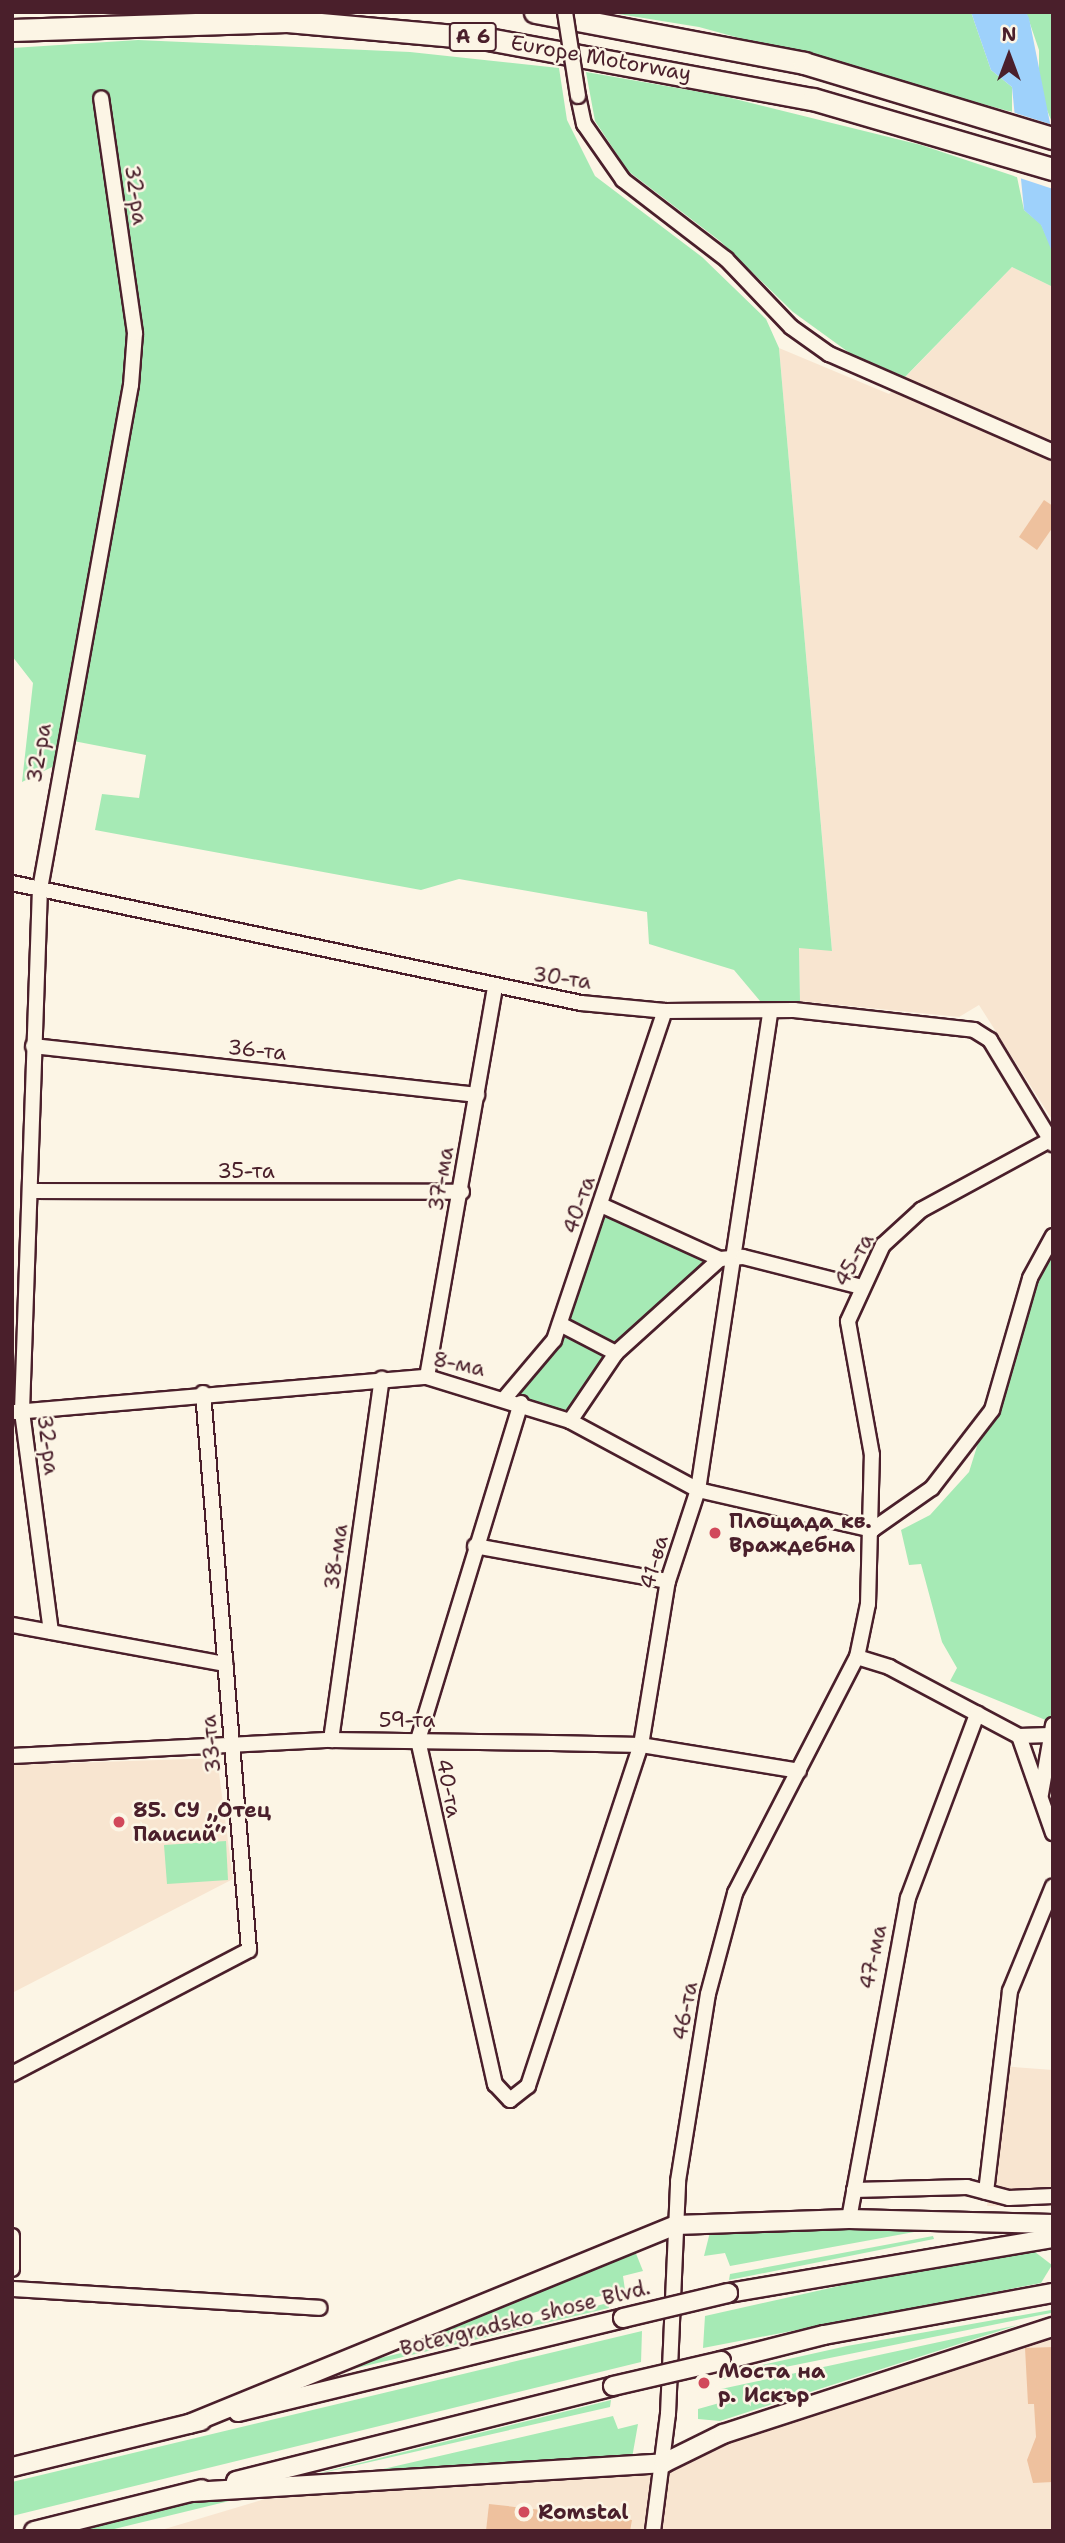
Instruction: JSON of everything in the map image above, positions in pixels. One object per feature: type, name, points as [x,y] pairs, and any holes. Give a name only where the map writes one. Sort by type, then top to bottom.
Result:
[{"type":"highway","name":"Europe Motorway","points":[[535,12],[804,62],[1053,138]]},
{"type":"highway","name":"Europe Motorway","points":[[12,30],[287,21],[488,39],[667,68],[926,129],[1053,169]]},
{"type":"main road","points":[[189,2424],[676,2224],[849,2219],[1053,2224]]},
{"type":"main road","name":"Botevgradsko shose Blvd.","points":[[12,2467],[728,2293],[1053,2238]]},
{"type":"main road","points":[[34,2531],[873,2324],[1053,2293]]},
{"type":"main road","points":[[193,2492],[664,2463],[723,2434],[1053,2328]]},
{"type":"street","points":[[565,12],[584,124],[623,180],[726,258],[790,327],[829,355],[1053,452]]},
{"type":"street","name":"32-ра","points":[[51,1632],[17,1412],[19,1283],[30,1191],[40,889],[132,372],[135,333],[101,98]]},
{"type":"street","name":"30-та","points":[[12,883],[495,989],[665,1011],[770,1013],[794,1010],[974,1030],[990,1040],[1051,1142]]},
{"type":"street","name":"37-ма","points":[[427,1377],[462,1192],[495,989]]},
{"type":"street","name":"40-та","points":[[505,1398],[554,1340],[665,1011]]},
{"type":"street","name":"41-ва","points":[[510,2100],[528,2086],[640,1745],[668,1581],[698,1490],[726,1258],[770,1013]]},
{"type":"street","name":"36-та","points":[[33,1046],[477,1095]]},
{"type":"street","name":"45-та","points":[[872,1530],[872,1455],[848,1321],[858,1286],[883,1245],[921,1210],[1051,1142]]},
{"type":"street","name":"35-та","points":[[30,1191],[462,1192]]},
{"type":"street","points":[[601,1205],[726,1258],[858,1286]]},
{"type":"street","points":[[872,1530],[932,1488],[992,1410],[1030,1278],[1053,1236]]},
{"type":"street","points":[[570,1421],[616,1353],[726,1258]]},
{"type":"street","points":[[560,1324],[616,1353]]},
{"type":"street","name":"8-ма","points":[[17,1412],[203,1393],[427,1377],[505,1398],[570,1421],[698,1490],[872,1530]]},
{"type":"street","name":"38-ма","points":[[331,1740],[382,1379]]},
{"type":"street","name":"33-та","points":[[12,2074],[249,1950],[203,1393]]},
{"type":"street","name":"40-та","points":[[510,2100],[495,2084],[418,1741],[475,1546],[521,1403]]},
{"type":"street","name":"46-та","points":[[653,2531],[664,2463],[676,2224],[708,1994],[735,1893],[857,1657],[872,1530]]},
{"type":"street","points":[[475,1546],[668,1581]]},
{"type":"street","points":[[12,1625],[225,1664]]},
{"type":"street","points":[[857,1657],[890,1667],[1020,1736],[1052,1730],[1041,1795]]},
{"type":"street","name":"47-ма","points":[[849,2219],[908,1898],[976,1714]]},
{"type":"street","points":[[1020,1736],[1053,1833]]},
{"type":"street","name":"59-та","points":[[12,1756],[331,1740],[640,1745],[799,1771]]},
{"type":"street","points":[[986,2192],[1010,1991],[1053,1886]]},
{"type":"street","points":[[854,2190],[911,2185],[1053,2196]]},
{"type":"street","points":[[12,2236],[12,2269]]},
{"type":"street","points":[[12,2288],[319,2308]]},
{"type":"shaded area","points":[[1012,267],[1053,287],[1053,1121],[979,1005],[959,1017],[800,1001],[799,947],[832,950],[779,348],[889,394]]},
{"type":"shaded area","name":"85. СУ „Отец Паисий“","points":[[217,1758],[233,1879],[12,1993],[12,1765]]},
{"type":"shaded area","points":[[1001,2066],[1053,2070],[1053,2205],[987,2206]]},
{"type":"shaded area","points":[[1053,2327],[1053,2531],[158,2531],[305,2487],[622,2470]]},
{"type":"green space","points":[[606,12],[971,12],[991,70],[1012,87],[1012,112],[699,27]]},
{"type":"green space","points":[[1026,12],[1053,12],[1053,125],[1039,90],[1039,50]]},
{"type":"green space","points":[[138,40],[410,52],[559,68],[567,120],[595,176],[702,257],[766,319],[779,348],[832,951],[799,948],[800,1001],[770,1013],[734,970],[649,944],[647,912],[459,879],[421,890],[95,830],[102,794],[139,798],[146,755],[63,739],[58,764],[22,782],[33,683],[12,656],[12,48]]},
{"type":"green space","points":[[586,72],[723,96],[921,145],[1017,177],[1024,210],[1041,224],[1051,247],[1053,287],[1012,267],[905,377],[851,354],[793,312],[720,241],[628,171],[595,121]]},
{"type":"green space","points":[[601,1205],[720,1259],[616,1353],[570,1421],[505,1398],[541,1358]]},
{"type":"green space","points":[[1053,1236],[1053,1723],[950,1681],[957,1668],[942,1642],[921,1564],[909,1565],[901,1530],[930,1515],[969,1472],[1008,1347]]},
{"type":"green space","points":[[226,1841],[228,1880],[167,1884],[164,1845]]},
{"type":"green space","points":[[732,2229],[925,2230],[730,2266],[725,2253],[704,2256],[710,2232]]},
{"type":"green space","points":[[933,2236],[934,2239],[729,2280],[730,2274]]},
{"type":"green space","points":[[635,2251],[643,2271],[623,2276],[625,2290],[408,2344]]},
{"type":"green space","points":[[1035,2252],[1052,2265],[1041,2283],[703,2348],[705,2316],[902,2272]]},
{"type":"green space","points":[[608,2303],[609,2308],[344,2371],[368,2361]]},
{"type":"green space","points":[[1051,2310],[1051,2313],[721,2380],[721,2374],[847,2346]]},
{"type":"green space","points":[[1018,2325],[720,2421],[698,2419],[698,2409],[723,2402],[721,2389]]},
{"type":"green space","points":[[642,2331],[641,2362],[12,2516],[12,2482]]},
{"type":"green space","points":[[611,2400],[610,2407],[300,2478]]},
{"type":"green space","points":[[613,2416],[618,2429],[638,2424],[632,2458],[344,2478]]},
{"type":"green space","points":[[258,2494],[106,2531],[78,2531],[219,2496]]},
{"type":"water","points":[[971,12],[1026,12],[1029,18],[1053,138],[1053,254],[1041,225],[1024,210],[1012,87],[991,70]]},
{"type":"pier","points":[[1009,111],[1053,125],[1053,189],[1014,176]]},
{"type":"building","points":[[1044,500],[1053,506],[1053,527],[1037,550],[1019,537]]},
{"type":"building","points":[[1053,2347],[1053,2482],[1033,2483],[1027,2460],[1036,2437],[1034,2404],[1028,2404],[1025,2348]]},
{"type":"building","name":"Romstal","points":[[489,2504],[632,2520],[630,2531],[486,2531]]},
{"type":"place","name":"Площада кв. Враждебна","points":[[715,1533]]},
{"type":"place","name":"85. СУ „Отец Паисий“","points":[[119,1822]]},
{"type":"place","name":"Моста на р. Искър","points":[[704,2383]]},
{"type":"place","name":"Romstal","points":[[524,2512]]}]
